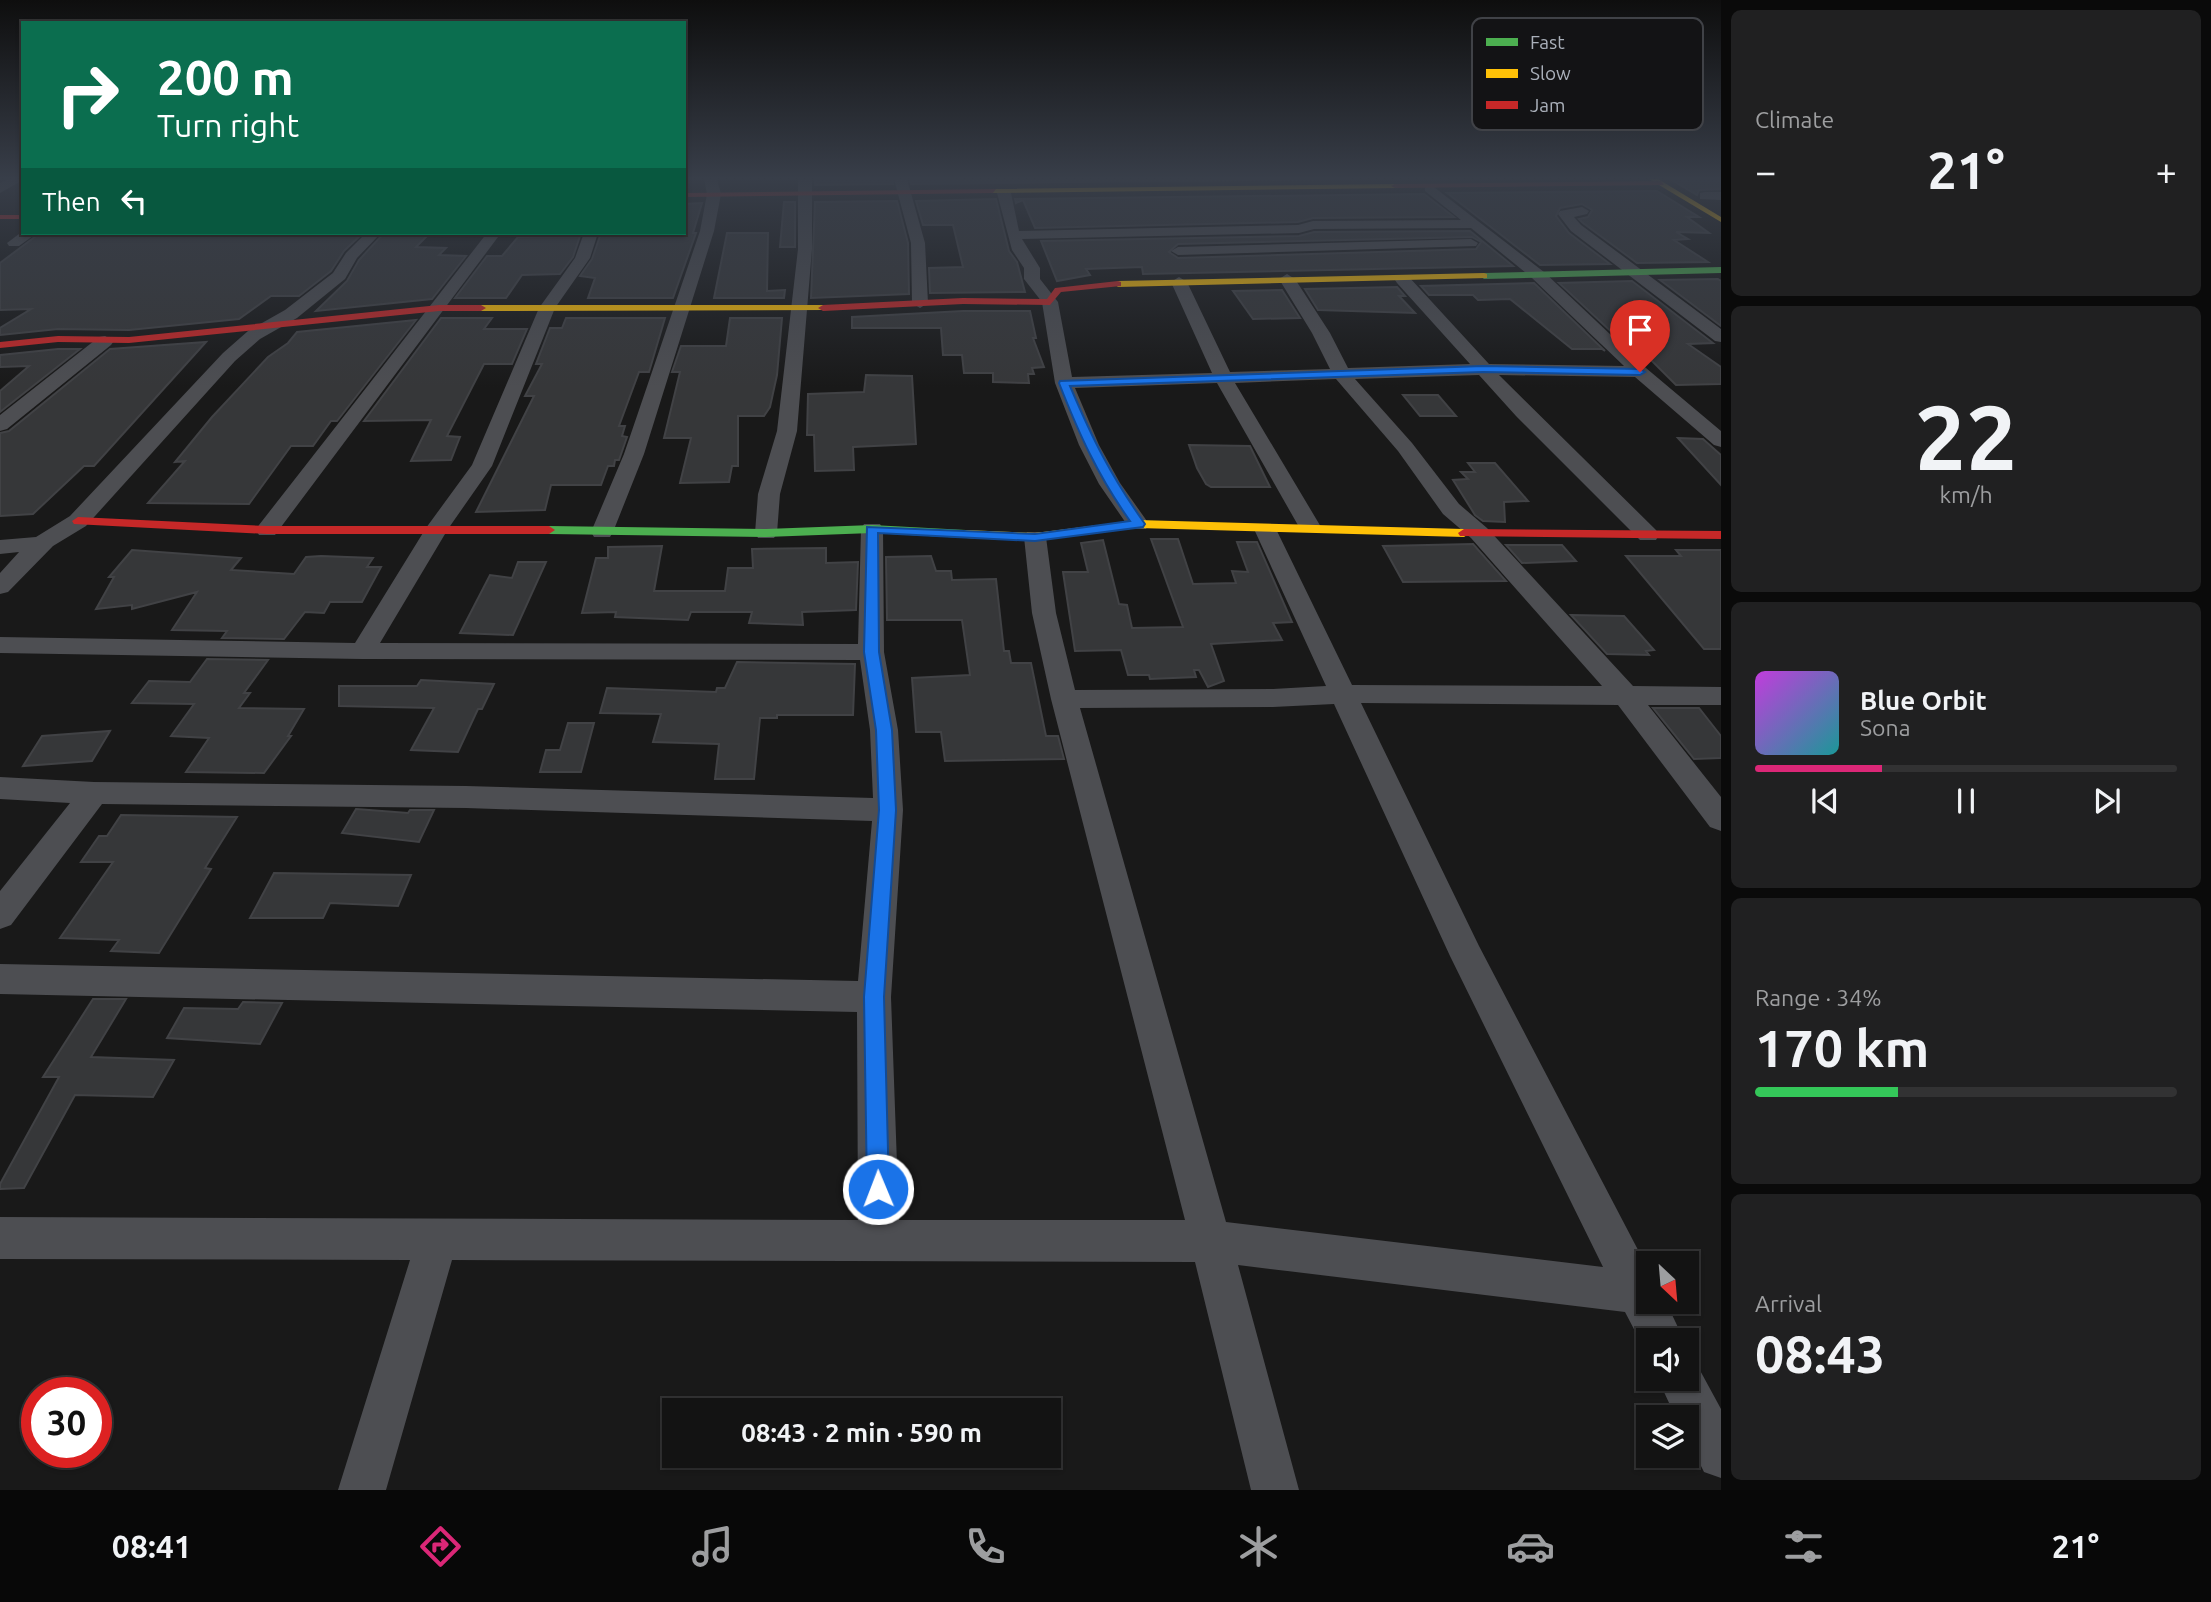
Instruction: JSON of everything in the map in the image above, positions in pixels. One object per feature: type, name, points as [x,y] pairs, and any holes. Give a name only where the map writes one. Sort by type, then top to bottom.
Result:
[{"type":"main road","points":[[0,345],[58,339],[105,341],[439,308],[836,308],[920,303],[1050,302],[1058,290],[1088,285],[1287,279],[1403,280],[1721,270]]},
{"type":"main road","points":[[78,521],[267,530],[437,528],[766,534],[872,529],[1035,537],[1138,524],[1265,529],[1310,527],[1479,533],[1721,536]]},
{"type":"street","points":[[0,587],[39,544],[57,530],[78,521],[229,357],[269,325],[291,314],[340,276],[358,249]]},
{"type":"street","points":[[267,530],[483,249]]},
{"type":"street","points":[[362,651],[437,528],[482,466],[547,308],[582,258],[585,249]]},
{"type":"street","points":[[602,532],[634,454],[701,249]]},
{"type":"street","points":[[766,534],[769,494],[787,431],[805,249]]},
{"type":"street","points":[[918,249],[920,303]]},
{"type":"street","points":[[1018,249],[1032,268],[1032,279],[1050,302],[1064,383],[1089,445],[1110,484],[1138,524]]},
{"type":"street","points":[[1266,249],[1178,251],[1224,379],[1310,527]]},
{"type":"street","points":[[1506,249],[1538,275],[1640,372],[1721,441]]},
{"type":"street","points":[[1603,249],[1721,337]]},
{"type":"street","points":[[1287,279],[1321,333],[1342,375],[1405,447],[1451,509],[1479,533],[1627,697],[1721,819]]},
{"type":"street","points":[[1403,280],[1483,369],[1648,536]]},
{"type":"street","points":[[0,425],[105,341]]},
{"type":"street","points":[[1064,383],[1483,369],[1640,372]]},
{"type":"street","points":[[872,529],[872,652],[884,730],[888,810],[874,997],[879,1239]]},
{"type":"street","points":[[1265,529],[1467,956],[1636,1285]]},
{"type":"street","points":[[1035,537],[1044,613],[1064,699],[1211,1241],[1275,1490]]},
{"type":"street","points":[[0,547],[39,544]]},
{"type":"street","points":[[0,645],[362,651],[872,652]]},
{"type":"street","points":[[1064,699],[1273,698],[1342,694],[1721,696]]},
{"type":"street","points":[[0,788],[94,793],[466,797],[888,810]]},
{"type":"street","points":[[0,915],[94,793]]},
{"type":"street","points":[[0,979],[874,997]]},
{"type":"street","points":[[0,1238],[1211,1241],[1636,1293]]},
{"type":"street","points":[[362,1490],[438,1239]]},
{"type":"street","points":[[1686,1391],[1721,1455]]},
{"type":"building","points":[[19,249],[347,249],[331,271],[299,296],[271,296],[239,319],[129,330],[58,329],[0,335],[0,328],[31,309],[0,310],[0,263]]},
{"type":"building","points":[[370,249],[445,249],[439,255],[466,256],[432,299],[316,311],[347,281],[359,260]]},
{"type":"building","points":[[508,249],[576,249],[560,274],[522,275],[506,298],[455,298],[487,256],[502,256]]},
{"type":"building","points":[[596,249],[691,249],[673,298],[588,298],[595,278],[580,276]]},
{"type":"building","points":[[724,249],[768,249],[767,291],[785,290],[784,298],[714,298]]},
{"type":"building","points":[[813,249],[908,249],[909,294],[811,298]]},
{"type":"building","points":[[959,249],[1008,249],[1017,262],[1025,292],[930,293],[929,268],[963,267]]},
{"type":"building","points":[[1044,249],[1173,249],[1169,252],[1178,258],[1492,249],[1513,266],[1143,274],[1142,267],[1086,269],[1090,275],[1057,281]]},
{"type":"building","points":[[1519,249],[1590,249],[1610,264],[1540,265]]},
{"type":"building","points":[[1617,249],[1687,249],[1708,262],[1637,263]]},
{"type":"building","points":[[1660,280],[1721,281],[1721,326]]},
{"type":"building","points":[[1632,281],[1713,343],[1688,344],[1721,367],[1721,384],[1676,385],[1642,351],[1632,351],[1559,283]]},
{"type":"building","points":[[1534,283],[1605,351],[1572,349],[1510,299],[1478,300],[1473,295],[1429,295],[1421,286]]},
{"type":"building","points":[[1397,287],[1405,296],[1399,296],[1415,313],[1318,310],[1305,289]]},
{"type":"building","points":[[1282,290],[1300,318],[1253,319],[1233,291]]},
{"type":"building","points":[[963,311],[1030,311],[1036,338],[1033,338],[1044,367],[1032,368],[1034,374],[1028,374],[1029,383],[993,382],[993,373],[964,373],[962,355],[943,355],[941,328],[852,328],[852,317]]},
{"type":"building","points":[[441,318],[492,318],[484,329],[527,329],[512,364],[484,364],[447,436],[460,437],[451,460],[411,461],[431,420],[364,421]]},
{"type":"building","points":[[566,318],[665,318],[649,372],[639,372],[619,426],[625,426],[622,436],[627,437],[619,460],[615,460],[614,466],[608,466],[601,485],[551,485],[545,510],[476,512],[534,396],[525,396],[542,364],[536,364],[550,328],[562,328]]},
{"type":"building","points":[[730,318],[782,318],[777,375],[770,407],[764,416],[738,416],[738,466],[732,466],[729,482],[680,483],[691,438],[664,438],[680,372],[672,372],[681,346],[726,346]]},
{"type":"building","points":[[416,320],[337,421],[331,421],[313,446],[291,446],[249,504],[148,503],[185,461],[175,462],[212,417],[268,357],[288,343],[297,332]]},
{"type":"building","points":[[206,342],[94,466],[84,466],[33,514],[0,516],[0,433],[9,431],[110,349]]},
{"type":"building","points":[[80,349],[0,412],[0,391],[29,366],[0,367],[0,355]]},
{"type":"building","points":[[866,375],[912,376],[916,444],[853,447],[854,470],[815,471],[814,435],[807,435],[808,394],[864,392]]},
{"type":"building","points":[[1403,395],[1438,395],[1456,416],[1420,416]]},
{"type":"building","points":[[1678,438],[1703,439],[1721,455],[1721,485]]},
{"type":"building","points":[[1189,445],[1250,446],[1270,487],[1211,487],[1206,484],[1197,468]]},
{"type":"building","points":[[1468,463],[1495,463],[1528,501],[1504,502],[1505,522],[1483,521],[1475,515],[1453,480],[1468,479],[1461,472],[1475,472]]},
{"type":"building","points":[[1151,539],[1178,539],[1193,584],[1236,583],[1232,571],[1248,572],[1237,542],[1257,542],[1292,622],[1273,623],[1282,640],[1211,644],[1224,681],[1208,687],[1199,670],[1194,670],[1196,677],[1150,679],[1149,675],[1128,675],[1121,650],[1075,651],[1063,572],[1088,572],[1081,543],[1103,540],[1119,604],[1127,605],[1132,628],[1183,627]]},
{"type":"building","points":[[1473,544],[1506,581],[1403,582],[1383,546]]},
{"type":"building","points":[[1506,545],[1562,545],[1576,561],[1522,563]]},
{"type":"building","points":[[662,546],[654,591],[725,591],[728,568],[753,568],[752,549],[826,548],[826,563],[858,562],[856,610],[802,612],[803,625],[749,623],[752,612],[691,612],[688,620],[615,617],[616,612],[582,613],[596,558],[608,558],[608,547]]},
{"type":"building","points":[[132,550],[241,558],[231,570],[294,574],[306,557],[321,556],[373,558],[367,567],[381,567],[362,602],[330,602],[324,613],[305,612],[284,639],[222,638],[227,631],[172,630],[197,592],[132,609],[132,605],[96,609],[114,577],[109,577]]},
{"type":"building","points":[[1676,550],[1721,550],[1721,649],[1704,649],[1626,556],[1681,556]]},
{"type":"building","points":[[931,556],[936,571],[951,571],[952,580],[996,579],[1004,651],[1009,651],[1011,663],[1031,663],[1046,736],[1058,736],[1064,759],[945,761],[941,732],[916,732],[912,678],[970,675],[962,620],[887,620],[886,557]]},
{"type":"building","points":[[518,562],[546,562],[513,635],[460,633],[490,575],[512,578]]},
{"type":"building","points":[[1571,615],[1624,616],[1654,650],[1646,651],[1649,655],[1607,654]]},
{"type":"building","points":[[207,659],[268,660],[244,693],[250,693],[239,708],[304,709],[288,736],[291,736],[264,773],[186,772],[209,738],[171,736],[194,704],[132,703],[149,681],[190,682]]},
{"type":"building","points":[[737,662],[855,664],[853,715],[777,715],[777,718],[760,718],[754,779],[715,779],[719,744],[653,742],[661,714],[600,713],[607,688],[716,692],[717,688],[725,688]]},
{"type":"building","points":[[421,680],[494,684],[482,709],[478,709],[458,752],[411,750],[434,708],[339,706],[339,686],[417,686]]},
{"type":"building","points":[[1653,708],[1699,708],[1721,736],[1721,758],[1694,759]]},
{"type":"building","points":[[568,723],[594,723],[581,772],[540,772],[546,750],[560,750]]},
{"type":"building","points":[[110,731],[92,761],[23,766],[42,736]]},
{"type":"building","points":[[356,809],[408,813],[410,810],[434,810],[419,842],[342,833]]},
{"type":"building","points":[[121,815],[237,817],[205,868],[211,869],[159,953],[111,951],[119,940],[60,938],[113,862],[81,862],[99,836],[107,836]]},
{"type":"building","points":[[274,873],[411,875],[398,906],[330,903],[323,918],[250,918]]},
{"type":"building","points":[[93,999],[126,999],[91,1057],[174,1060],[153,1097],[75,1095],[24,1188],[0,1189],[0,1184],[59,1077],[43,1077]]},
{"type":"building","points":[[243,1002],[282,1003],[260,1044],[167,1038],[184,1008],[238,1009]]},
{"type":"traffic: fast","points":[[1484,276],[1721,270]]},
{"type":"traffic: fast","points":[[549,530],[766,533],[872,529],[966,534]]},
{"type":"traffic: slow","points":[[1118,284],[1484,276]]},
{"type":"traffic: slow","points":[[481,308],[823,308]]},
{"type":"traffic: slow","points":[[966,534],[1035,537],[1138,524],[1464,533]]},
{"type":"traffic: jam","points":[[823,308],[963,301],[1050,302],[1058,290],[1118,284]]},
{"type":"traffic: jam","points":[[0,345],[58,339],[129,340],[439,308],[481,308]]},
{"type":"traffic: jam","points":[[78,521],[267,530],[549,530]]},
{"type":"traffic: jam","points":[[1464,533],[1721,535]]},
{"type":"route","points":[[878,1189],[874,997],[888,810],[884,730],[872,652],[872,529],[1035,537],[1138,524],[1110,484],[1089,445],[1064,383],[1483,369],[1640,372]]}]
